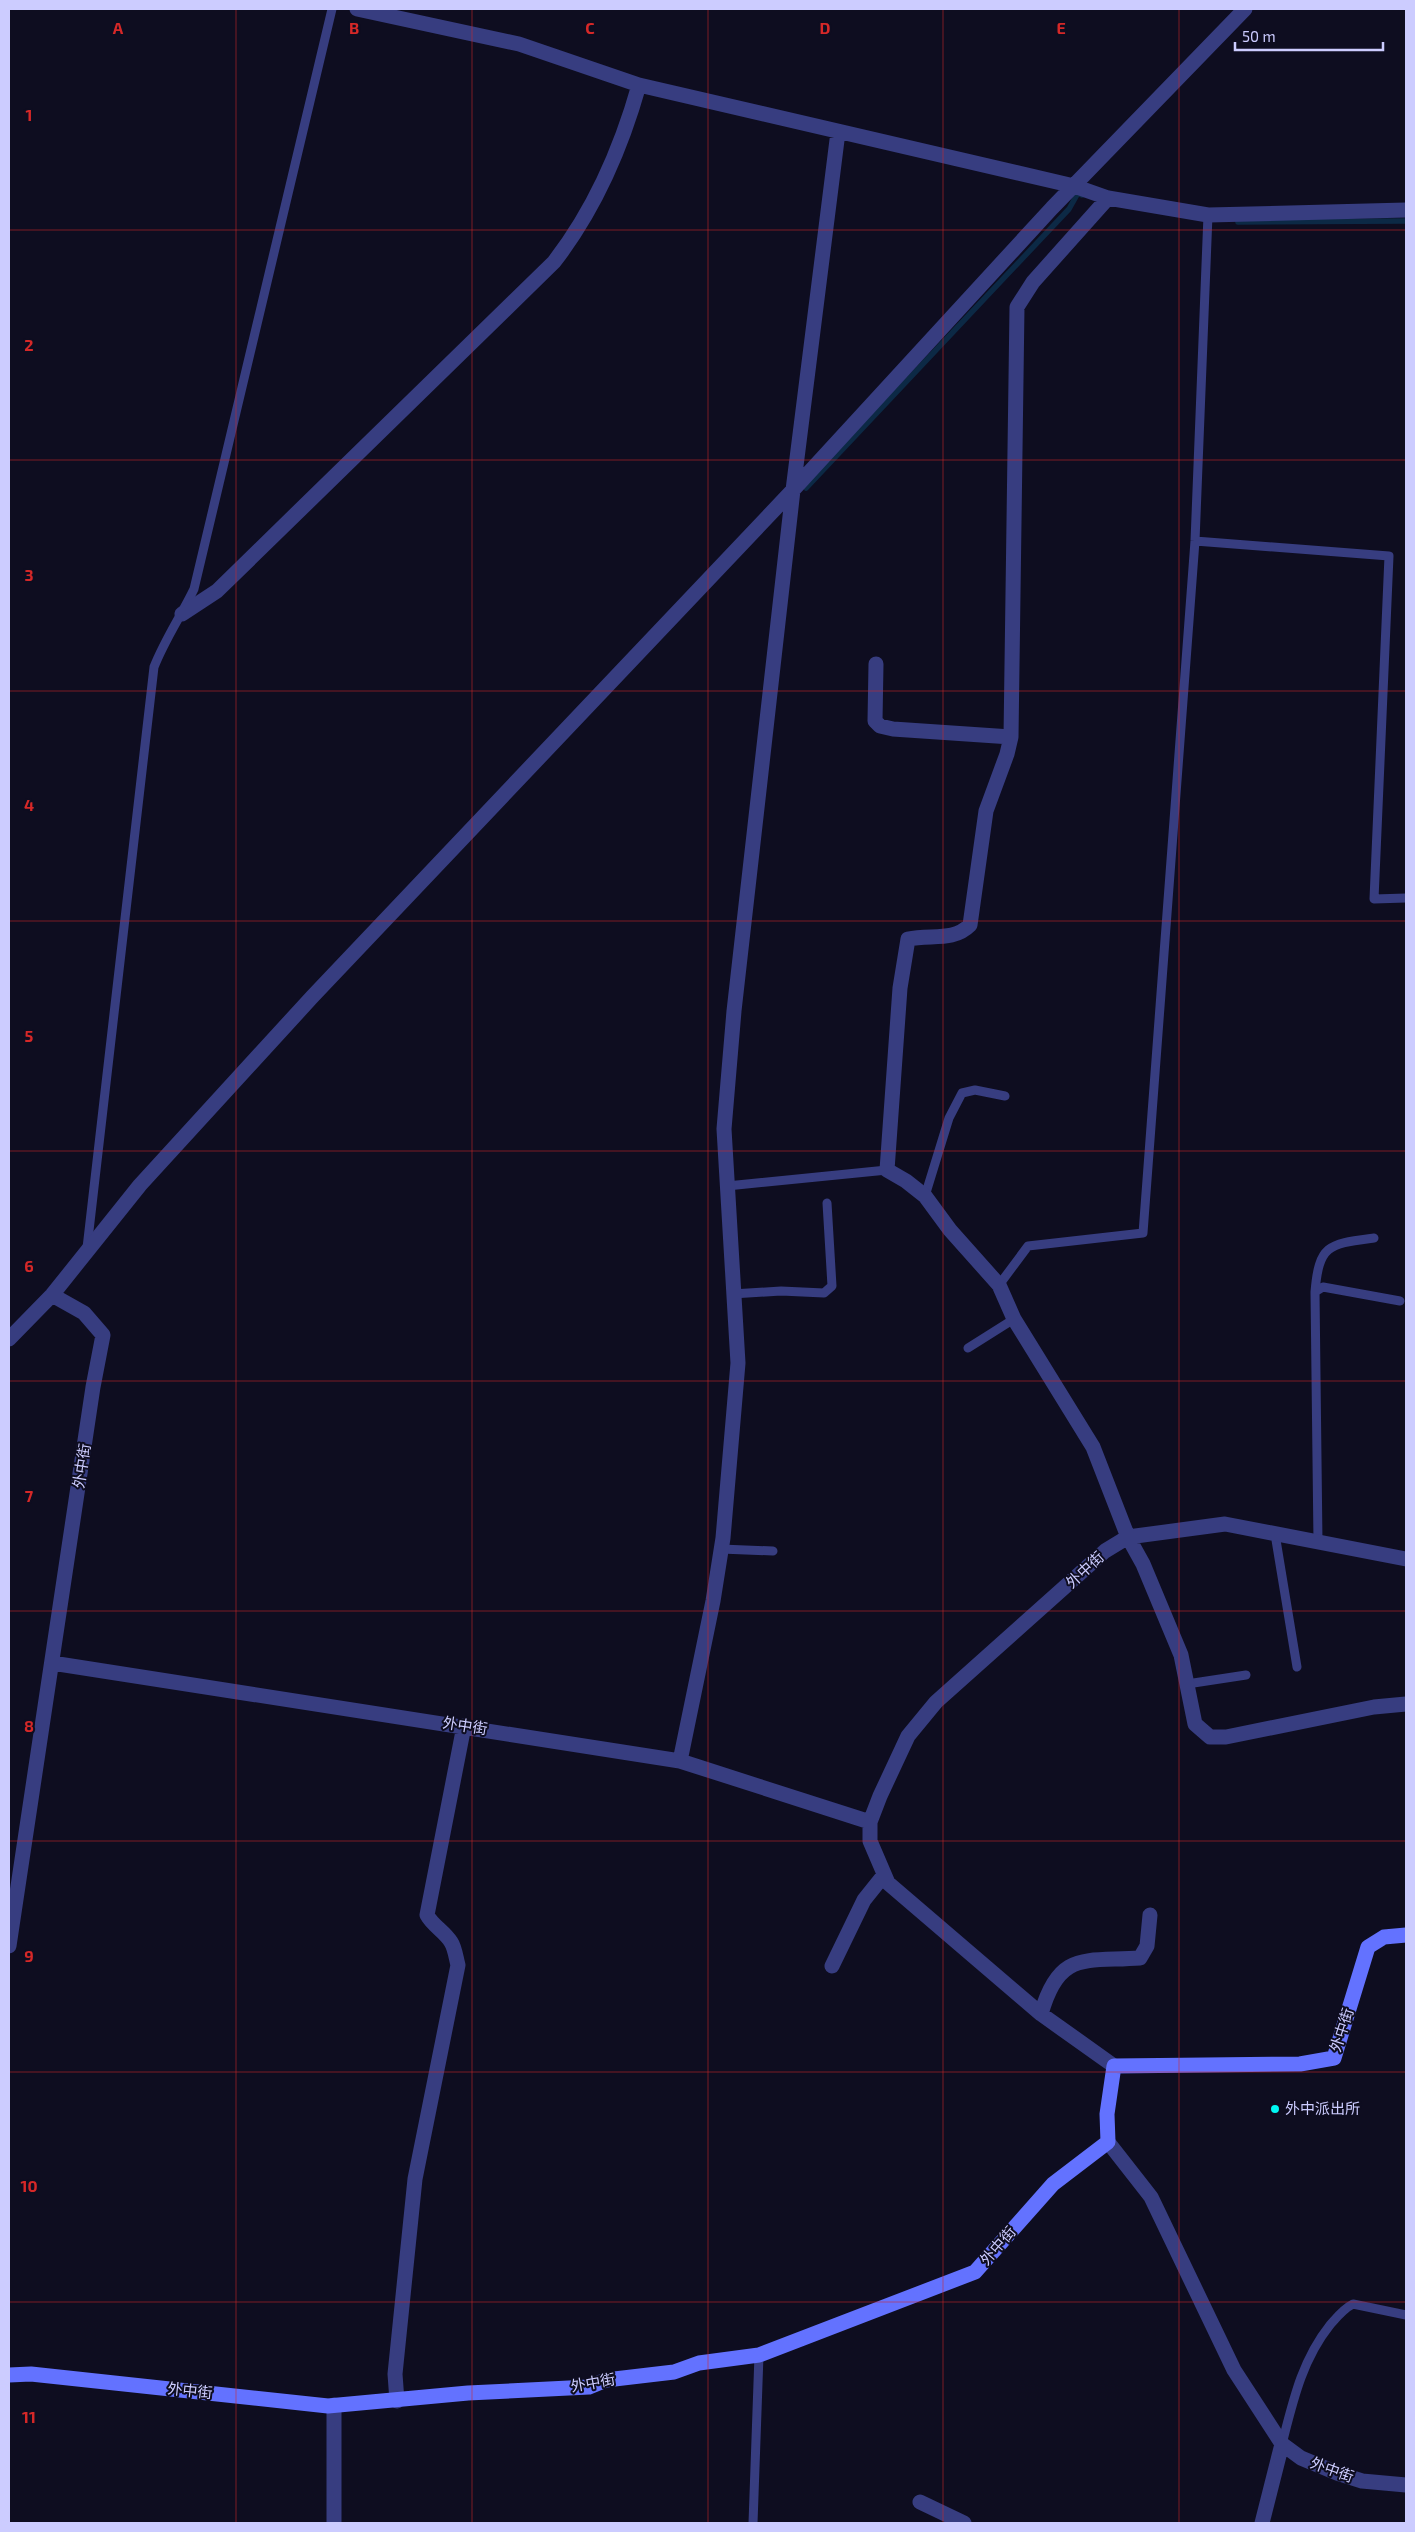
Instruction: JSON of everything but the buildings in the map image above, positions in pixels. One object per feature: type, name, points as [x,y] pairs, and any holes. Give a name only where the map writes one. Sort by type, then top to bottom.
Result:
[{"type":"street","points":[[357,9],[519,44],[639,85],[1074,186],[1108,198],[1208,215],[1406,210]]},
{"type":"street","points":[[9,1339],[52,1295],[140,1185],[312,997],[793,490],[1074,186],[1245,9]]},
{"type":"street","points":[[182,614],[217,592],[554,262],[574,235],[602,185],[628,126],[639,85]]},
{"type":"street","points":[[680,1761],[713,1601],[721,1549],[738,1363],[732,1294],[724,1130],[734,1011],[793,490],[838,132]]},
{"type":"street","points":[[1108,198],[1033,282],[1017,307],[1011,737],[1007,754],[986,810],[970,925],[962,932],[949,937],[922,936],[908,939],[900,988],[887,1170],[906,1181],[925,1196],[950,1230],[999,1285],[1014,1319],[1093,1447],[1128,1537],[1143,1564],[1181,1655],[1195,1724],[1210,1737],[1226,1737],[1374,1707],[1406,1704]]},
{"type":"street","points":[[876,664],[875,721],[880,726],[893,729],[1011,737]]},
{"type":"street","name":"外中街","points":[[9,1946],[103,1335],[84,1313],[52,1295]]},
{"type":"street","name":"外中街","points":[[1406,1559],[1225,1524],[1128,1537],[1105,1551],[936,1702],[908,1736],[870,1822],[870,1841],[888,1883],[1041,2014],[1114,2066],[1300,2064],[1334,2058],[1368,1947],[1384,1936],[1406,1935]]},
{"type":"street","name":"外中街","points":[[52,1663],[680,1761],[870,1822]]},
{"type":"street","points":[[396,2401],[395,2374],[415,2178],[458,1965],[452,1943],[442,1932],[434,1928],[427,1915],[464,1726]]},
{"type":"street","points":[[832,1966],[864,1900],[884,1874]]},
{"type":"street","points":[[1041,2014],[1047,1992],[1064,1970],[1080,1961],[1140,1958],[1147,1946],[1150,1915]]},
{"type":"street","points":[[1108,2142],[1107,2114],[1114,2066]]},
{"type":"street","name":"外中街","points":[[9,2375],[31,2374],[334,2405],[396,2401],[468,2393],[589,2387],[606,2380],[674,2372],[700,2363],[759,2355],[975,2272],[1053,2184],[1108,2142],[1151,2197],[1234,2370],[1282,2444],[1301,2458],[1337,2474],[1362,2481],[1406,2484]]},
{"type":"street","points":[[334,2405],[334,2523]]},
{"type":"street","points":[[1262,2523],[1282,2444]]},
{"type":"street","points":[[920,2502],[964,2523]]},
{"type":"lane","points":[[86,1252],[154,667],[163,643],[182,614],[194,589],[332,9]]},
{"type":"lane","points":[[999,1285],[1028,1246],[1143,1233],[1195,541],[1208,215]]},
{"type":"lane","points":[[1195,541],[1389,556],[1374,899],[1406,898]]},
{"type":"lane","points":[[925,1196],[949,1118],[962,1093],[975,1090],[1005,1096]]},
{"type":"lane","points":[[727,1186],[887,1170]]},
{"type":"lane","points":[[732,1294],[781,1291],[824,1293],[832,1286],[827,1203]]},
{"type":"lane","points":[[1318,1542],[1315,1292],[1317,1271],[1326,1250],[1340,1242],[1374,1238]]},
{"type":"lane","points":[[1315,1292],[1323,1288],[1400,1301]]},
{"type":"lane","points":[[968,1348],[1014,1319]]},
{"type":"lane","points":[[1275,1534],[1297,1667]]},
{"type":"lane","points":[[721,1549],[773,1551]]},
{"type":"lane","points":[[1187,1684],[1246,1675]]},
{"type":"lane","points":[[1282,2444],[1298,2381],[1319,2339],[1344,2308],[1352,2304],[1406,2315]]},
{"type":"lane","points":[[753,2523],[759,2355]]},
{"type":"waterway","points":[[806,488],[1069,209],[1078,193],[1082,195]]},
{"type":"waterway","points":[[1238,222],[1406,221]]},
{"type":"place","name":"外中派出所","points":[[1275,2109]]}]
